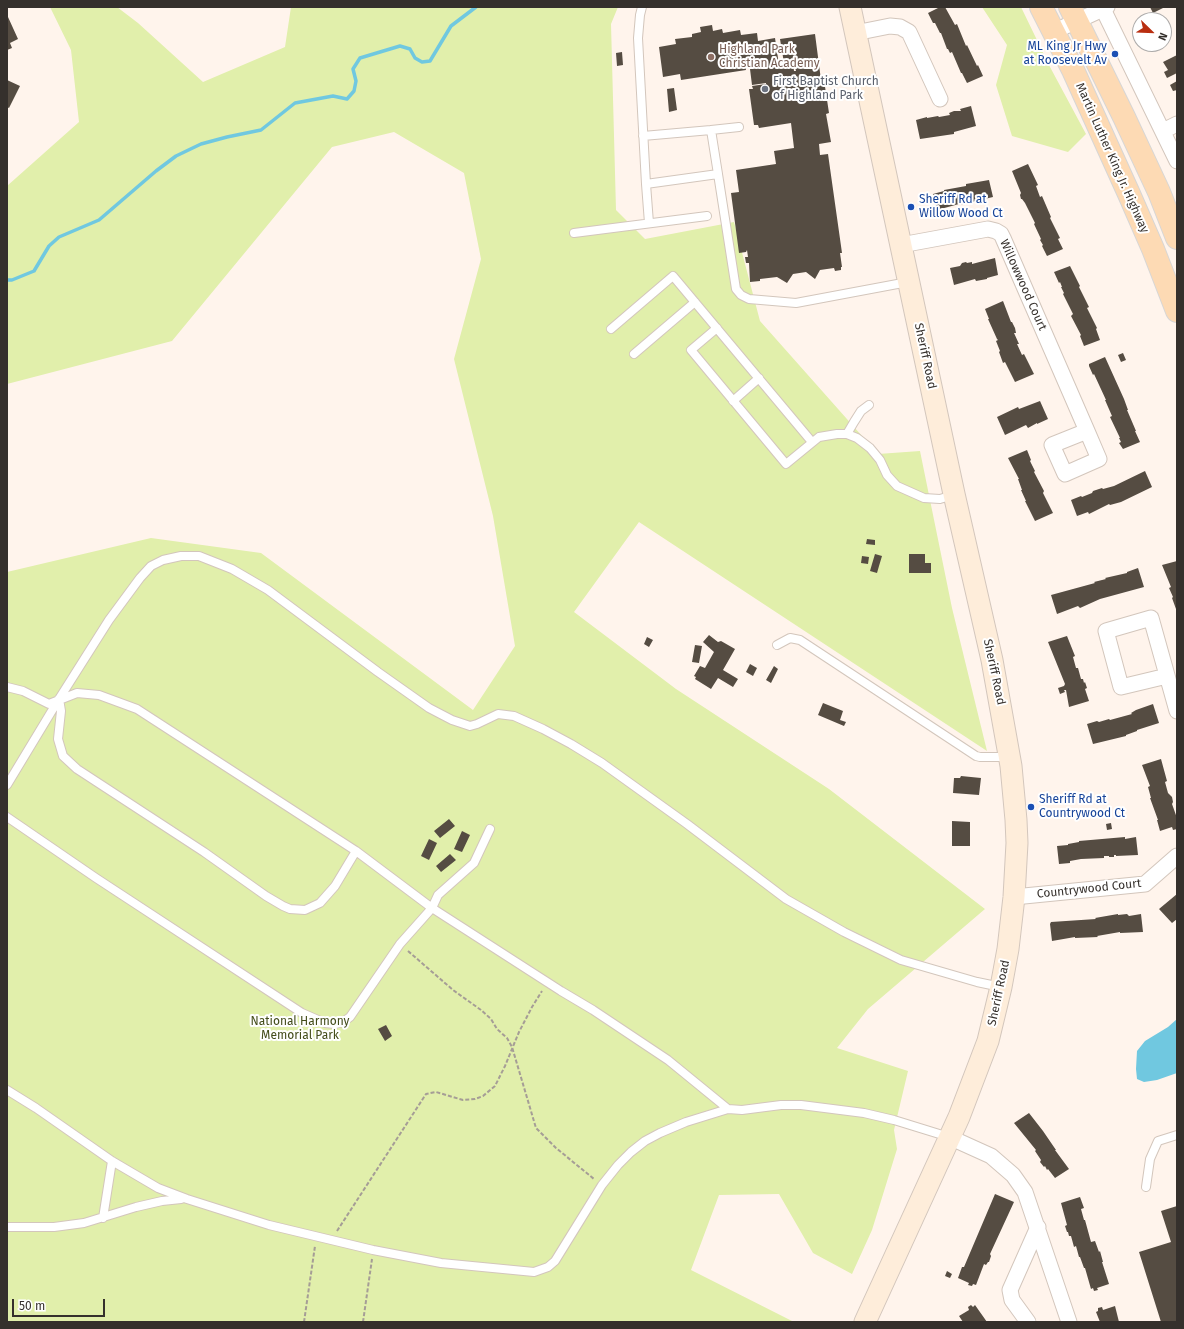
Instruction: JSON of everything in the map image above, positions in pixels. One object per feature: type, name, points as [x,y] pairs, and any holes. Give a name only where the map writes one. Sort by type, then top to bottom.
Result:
[{"type":"main road","name":"Sheriff Road","points":[[850,7],[954,494],[992,660],[1010,757],[1017,843],[1014,896],[1008,949],[1001,987],[988,1041],[949,1137],[865,1322]]},
{"type":"main road","name":"Martin Luther King Jr. Highway","points":[[1041,7],[1076,77],[1130,194],[1177,311]]},
{"type":"main road","points":[[1074,14],[1152,178],[1177,238]]},
{"type":"street","points":[[1054,32],[1074,14],[1104,8],[1177,160]]},
{"type":"street","points":[[855,33],[890,26],[900,27],[909,32],[940,99]]},
{"type":"street","points":[[1163,131],[1177,124]]},
{"type":"street","name":"Willowwood Court","points":[[901,245],[988,229],[999,232],[1003,238],[1087,431]]},
{"type":"street","points":[[1167,676],[1121,687],[1106,631],[1151,618],[1177,711]]},
{"type":"street","name":"Countrywood Court","points":[[1014,896],[1145,884],[1177,856]]},
{"type":"street","points":[[949,1137],[986,1153],[1013,1175],[1026,1192],[1069,1322]]},
{"type":"street","points":[[1028,1322],[1012,1300],[1010,1290],[1038,1227]]},
{"type":"lane","points":[[642,7],[638,38],[649,223]]},
{"type":"lane","points":[[643,136],[739,127]]},
{"type":"lane","points":[[711,130],[736,289],[741,295],[750,299],[796,303],[908,282]]},
{"type":"lane","points":[[646,184],[718,174]]},
{"type":"lane","points":[[574,233],[707,216]]},
{"type":"lane","points":[[611,330],[673,276],[812,442]]},
{"type":"lane","points":[[634,354],[695,302]]},
{"type":"lane","points":[[717,328],[691,350],[786,464],[819,437],[847,434],[857,438],[870,448],[880,460],[887,475],[897,486],[924,498],[940,499],[954,494]]},
{"type":"lane","points":[[733,401],[759,378]]},
{"type":"lane","points":[[847,434],[861,411],[869,405]]},
{"type":"lane","points":[[7,786],[59,699],[109,620],[140,578],[151,566],[163,560],[181,556],[199,556],[232,569],[268,590],[378,672],[429,708],[452,720],[470,726],[498,714],[514,716],[571,744],[602,763],[687,824],[786,899],[844,932],[901,960],[977,982],[1001,987]]},
{"type":"lane","points":[[777,645],[790,638],[800,640],[976,756],[1010,757]]},
{"type":"lane","points":[[7,687],[23,691],[49,704],[77,693],[99,695],[137,709],[356,851],[432,908],[548,983],[593,1010],[668,1060],[728,1109]]},
{"type":"lane","points":[[59,699],[61,711],[58,739],[63,756],[77,769],[204,852],[266,896],[283,906],[290,909],[304,910],[320,903],[335,886],[356,851]]},
{"type":"lane","points":[[7,817],[96,878],[295,1008],[325,1023],[335,1024],[343,1022],[350,1017],[400,944],[432,908],[438,895],[474,863],[490,830]]},
{"type":"lane","points":[[7,1090],[112,1160],[158,1188],[187,1199],[269,1225],[373,1250],[441,1263],[534,1272],[548,1267],[555,1261],[602,1185],[631,1152],[645,1141],[686,1122],[728,1109],[742,1110],[801,1105],[864,1113],[894,1120],[949,1137]]},
{"type":"lane","points":[[1146,1187],[1150,1159],[1158,1141],[1177,1135]]},
{"type":"lane","points":[[103,1218],[112,1160]]},
{"type":"lane","points":[[7,1227],[54,1226],[84,1223],[136,1207],[162,1201],[187,1199]]},
{"type":"path","points":[[400,944],[414,958],[481,1010],[491,1019],[497,1029],[507,1038],[512,1047],[536,1128],[568,1159],[602,1185]]},
{"type":"path","points":[[332,1241],[426,1094],[436,1092],[463,1100],[475,1099],[483,1096],[495,1086],[532,1007],[548,983]]},
{"type":"path","points":[[304,1322],[316,1237]]},
{"type":"path","points":[[363,1322],[373,1250]]},
{"type":"green space","name":"National Harmony Memorial Park","points":[[50,7],[117,7],[138,23],[203,82],[285,47],[291,7],[618,7],[611,24],[616,210],[645,239],[734,222],[760,321],[878,454],[920,451],[952,608],[987,751],[639,522],[574,612],[676,689],[829,789],[985,909],[868,1009],[837,1048],[908,1071],[894,1130],[897,1149],[872,1230],[852,1274],[813,1253],[779,1194],[719,1195],[691,1270],[794,1322],[7,1322],[7,572],[151,538],[261,553],[473,710],[515,646],[493,516],[454,359],[481,259],[464,173],[394,132],[332,147],[172,341],[7,384],[7,186],[79,122],[71,50]]},
{"type":"green space","points":[[982,7],[1021,7],[1050,67],[1086,134],[1068,152],[1012,136],[996,85],[1007,45]]},
{"type":"water","points":[[1177,1019],[1177,1073],[1157,1080],[1144,1082],[1137,1079],[1137,1051],[1145,1041],[1168,1027]]},
{"type":"building","points":[[940,7],[945,7],[955,25],[957,24],[966,46],[967,45],[983,76],[967,83],[952,52],[950,53],[947,49],[941,33],[935,23],[933,23],[928,13]]},
{"type":"building","points":[[1150,7],[1165,7],[1155,12],[1152,12]]},
{"type":"building","points":[[7,17],[18,39],[10,43],[12,48],[7,50]]},
{"type":"building","points":[[712,25],[713,31],[722,29],[723,33],[740,30],[741,35],[757,33],[758,41],[775,38],[779,65],[793,63],[794,71],[796,71],[794,62],[784,63],[780,39],[815,34],[821,80],[824,80],[829,113],[826,114],[831,142],[819,144],[820,155],[828,154],[842,253],[840,253],[841,270],[835,271],[834,268],[820,270],[815,279],[806,272],[793,274],[787,283],[777,277],[750,282],[749,263],[746,263],[745,257],[748,257],[747,250],[746,252],[739,253],[731,193],[739,192],[736,170],[776,164],[774,151],[794,148],[791,123],[759,128],[758,125],[754,125],[749,89],[753,89],[752,86],[766,83],[752,85],[750,69],[763,67],[762,63],[745,65],[746,70],[681,80],[680,74],[663,77],[659,47],[676,44],[675,39],[692,37],[692,34],[701,32],[700,27]]},
{"type":"building","points":[[622,52],[623,65],[617,66],[616,53]]},
{"type":"building","points":[[1177,55],[1177,73],[1167,78],[1164,72],[1168,70],[1163,62]]},
{"type":"building","points":[[7,80],[20,86],[9,108],[7,107]]},
{"type":"building","points":[[1177,81],[1177,90],[1173,91],[1170,85]]},
{"type":"building","points":[[674,88],[677,110],[669,112],[667,89]]},
{"type":"building","points":[[971,106],[976,126],[954,132],[954,134],[920,139],[916,120],[927,117],[950,115],[949,113],[961,111],[960,109]]},
{"type":"building","points":[[1028,164],[1038,185],[1036,186],[1040,197],[1042,196],[1051,217],[1050,218],[1060,238],[1058,239],[1063,249],[1047,256],[1034,224],[1035,223],[1025,203],[1021,199],[1021,193],[1012,171]]},
{"type":"building","points":[[989,180],[993,197],[937,210],[933,194],[944,190],[966,186],[966,184]]},
{"type":"building","points":[[995,258],[998,275],[987,279],[976,281],[975,279],[954,285],[950,268],[960,266],[962,263],[966,262],[972,262],[972,264]]},
{"type":"building","points":[[1070,266],[1089,307],[1087,308],[1097,328],[1096,329],[1100,340],[1084,346],[1080,336],[1081,335],[1071,316],[1073,314],[1063,294],[1064,293],[1060,282],[1059,283],[1054,272]]},
{"type":"building","points":[[1003,301],[1011,322],[1015,328],[1016,333],[1014,333],[1019,344],[1017,344],[1034,374],[1015,382],[1005,362],[1003,363],[996,341],[998,340],[985,309]]},
{"type":"building","points":[[1123,353],[1126,360],[1121,362],[1118,355]]},
{"type":"building","points":[[1105,357],[1124,399],[1140,442],[1123,449],[1119,443],[1121,442],[1120,438],[1110,417],[1112,416],[1106,400],[1089,366],[1089,364]]},
{"type":"building","points":[[1040,401],[1048,419],[1028,428],[1026,425],[1005,435],[997,417],[1018,407],[1019,409]]},
{"type":"building","points":[[1027,450],[1035,471],[1034,472],[1053,513],[1035,521],[1025,501],[1019,479],[1008,458]]},
{"type":"building","points":[[1145,471],[1152,487],[1121,502],[1109,504],[1089,514],[1088,512],[1077,516],[1071,500],[1102,488],[1114,486]]},
{"type":"building","points":[[867,539],[875,540],[875,545],[866,544]]},
{"type":"building","points":[[875,554],[882,556],[879,566],[872,564]]},
{"type":"building","points":[[909,554],[925,554],[925,563],[931,563],[931,573],[909,573]]},
{"type":"building","points":[[862,556],[869,557],[868,564],[861,563]]},
{"type":"building","points":[[1177,561],[1176,609],[1169,588],[1171,587],[1162,565]]},
{"type":"building","points":[[872,564],[879,566],[877,573],[870,571]]},
{"type":"building","points":[[1138,568],[1144,587],[1100,599],[1080,608],[1078,606],[1057,614],[1051,595],[1095,583],[1094,582],[1106,579],[1105,578],[1127,573]]},
{"type":"building","points":[[709,635],[718,642],[721,641],[735,649],[723,670],[738,679],[733,687],[718,678],[711,689],[695,679],[696,677],[694,676],[700,666],[705,668],[714,652],[703,642]]},
{"type":"building","points":[[1067,636],[1075,656],[1073,657],[1076,668],[1078,668],[1081,679],[1083,679],[1084,683],[1085,682],[1087,688],[1085,689],[1089,701],[1069,707],[1066,690],[1060,694],[1058,688],[1064,686],[1065,684],[1048,642]]},
{"type":"building","points":[[647,637],[653,640],[649,647],[644,644]]},
{"type":"building","points":[[695,645],[702,646],[699,663],[692,662]]},
{"type":"building","points":[[750,664],[757,668],[753,676],[746,672]]},
{"type":"building","points":[[774,666],[778,669],[771,683],[766,680]]},
{"type":"building","points":[[823,703],[843,711],[840,720],[846,722],[844,726],[818,715]]},
{"type":"building","points":[[1153,704],[1159,723],[1137,730],[1126,736],[1093,744],[1087,724],[1132,714],[1131,713],[1136,710]]},
{"type":"building","points":[[1161,759],[1167,781],[1165,782],[1168,793],[1172,797],[1172,804],[1177,818],[1177,829],[1173,830],[1172,827],[1160,831],[1158,820],[1150,798],[1148,787],[1150,786],[1142,765]]},
{"type":"building","points":[[961,776],[981,778],[979,795],[953,793],[954,778],[960,778]]},
{"type":"building","points":[[449,819],[455,826],[440,838],[434,831]]},
{"type":"building","points":[[952,821],[970,822],[970,846],[952,846]]},
{"type":"building","points":[[1111,823],[1112,829],[1107,830],[1106,824]]},
{"type":"building","points":[[462,831],[470,835],[462,852],[454,849]]},
{"type":"building","points":[[1125,837],[1125,839],[1136,837],[1138,855],[1114,855],[1114,857],[1104,856],[1104,858],[1081,859],[1070,861],[1070,863],[1059,864],[1057,846],[1068,845],[1079,841]]},
{"type":"building","points":[[429,839],[437,843],[429,860],[421,856]]},
{"type":"building","points":[[450,854],[456,860],[441,872],[436,866]]},
{"type":"building","points":[[1177,894],[1177,919],[1172,923],[1159,909]]},
{"type":"building","points":[[1127,914],[1129,916],[1141,914],[1143,932],[1120,932],[1097,936],[1098,937],[1075,937],[1052,941],[1051,922],[1096,919],[1095,918]]},
{"type":"building","points":[[386,1025],[392,1036],[385,1041],[378,1029]]},
{"type":"building","points":[[1029,1113],[1069,1169],[1055,1178],[1040,1162],[1041,1160],[1035,1151],[1036,1150],[1014,1123]]},
{"type":"building","points":[[995,1194],[1014,1202],[990,1254],[991,1256],[989,1262],[986,1265],[984,1264],[976,1285],[968,1285],[969,1283],[958,1278]]},
{"type":"building","points":[[1080,1197],[1084,1208],[1081,1209],[1091,1242],[1095,1241],[1099,1252],[1100,1251],[1109,1284],[1097,1288],[1098,1290],[1094,1291],[1093,1288],[1091,1289],[1085,1268],[1079,1257],[1076,1246],[1074,1247],[1071,1236],[1069,1236],[1067,1232],[1065,1226],[1067,1225],[1061,1203]]},
{"type":"building","points":[[1177,1206],[1177,1322],[1161,1322],[1139,1252],[1171,1242],[1161,1211]]},
{"type":"building","points":[[947,1271],[952,1274],[950,1278],[945,1276]]},
{"type":"building","points":[[971,1305],[973,1307],[975,1305],[987,1322],[963,1322],[959,1316],[969,1310],[968,1307]]},
{"type":"building","points":[[1115,1306],[1119,1322],[1100,1322],[1096,1312],[1098,1311],[1098,1308],[1102,1307],[1103,1310]]},
{"type":"waterway","points":[[7,280],[12,280],[34,271],[49,246],[59,237],[99,220],[156,171],[176,156],[201,144],[261,130],[295,103],[333,96],[347,99],[354,91],[356,81],[353,69],[360,58],[400,46],[410,49],[415,58],[422,62],[430,61],[451,26],[476,7]]},
{"type":"place","name":"ML King Jr Hwy at Roosevelt Av","points":[[1115,54]]},
{"type":"place","name":"Highland Park Christian Academy","points":[[711,57]]},
{"type":"place","name":"First Baptist Church of Highland Park","points":[[765,89]]},
{"type":"place","name":"Sheriff Rd at Willow Wood Ct","points":[[911,207]]},
{"type":"place","name":"Sheriff Rd at Countrywood Ct","points":[[1031,807]]}]
